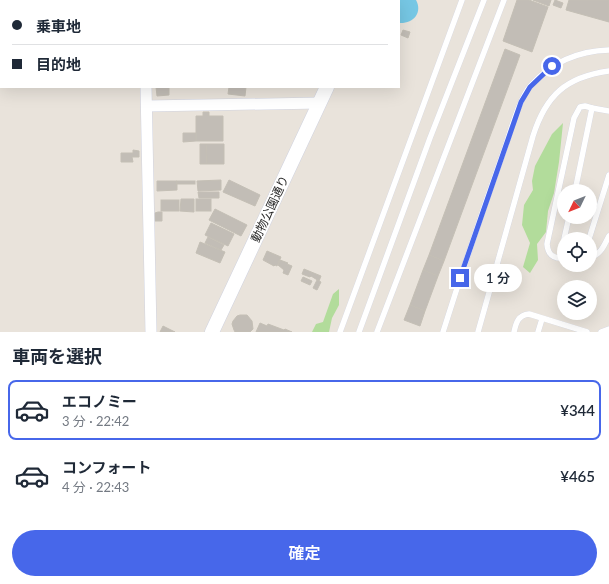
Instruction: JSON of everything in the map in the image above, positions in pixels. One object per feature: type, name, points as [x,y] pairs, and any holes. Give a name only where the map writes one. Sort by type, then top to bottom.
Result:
[{"type":"street","points":[[146,88],[151,332]]},
{"type":"street","name":"動物公園通り","points":[[212,332],[326,88]]},
{"type":"street","points":[[147,106],[319,103]]},
{"type":"lane","points":[[340,332],[462,0]]},
{"type":"lane","points":[[359,332],[430,138],[484,0]]},
{"type":"lane","points":[[378,332],[504,0]]},
{"type":"lane","points":[[444,332],[464,266],[521,102],[530,87],[552,66],[565,59],[586,52],[609,50]]},
{"type":"lane","points":[[478,332],[531,143],[543,110],[556,94],[571,82],[594,73],[609,71]]},
{"type":"lane","points":[[557,258],[550,255],[547,244],[574,118],[580,108],[585,106],[609,111]]},
{"type":"lane","points":[[576,184],[592,108]]},
{"type":"lane","points":[[591,232],[609,175]]},
{"type":"lane","points":[[597,255],[602,250],[609,236]]},
{"type":"lane","points":[[514,332],[517,322],[524,315],[529,314],[588,332]]},
{"type":"lane","points":[[538,332],[542,319]]},
{"type":"lane","points":[[601,332],[609,329]]},
{"type":"green space","points":[[563,123],[559,162],[554,193],[548,211],[546,232],[537,244],[538,260],[530,273],[523,267],[530,243],[522,225],[524,205],[533,190],[532,181],[535,166],[552,134]]},
{"type":"green space","points":[[339,289],[339,305],[332,318],[329,332],[312,332],[316,324],[323,322],[333,294]]},
{"type":"water","points":[[400,0],[416,0],[418,9],[415,17],[409,22],[400,23]]},
{"type":"building","points":[[517,0],[529,0],[548,7],[532,52],[503,41]]},
{"type":"building","points":[[533,0],[551,0],[549,6]]},
{"type":"building","points":[[555,0],[563,3],[561,8],[553,5]]},
{"type":"building","points":[[569,0],[609,0],[609,22],[566,10]]},
{"type":"building","points":[[403,30],[410,32],[408,38],[401,35]]},
{"type":"building","points":[[505,49],[520,55],[444,261],[429,255]]},
{"type":"building","points":[[156,88],[169,88],[169,95],[157,96]]},
{"type":"building","points":[[229,88],[246,88],[245,96],[228,94]]},
{"type":"building","points":[[203,112],[209,112],[209,116],[223,116],[223,141],[196,141],[196,116],[203,116]]},
{"type":"building","points":[[183,133],[196,133],[196,141],[183,142]]},
{"type":"building","points":[[200,144],[206,144],[207,164],[200,164]]},
{"type":"building","points":[[206,144],[224,144],[224,164],[207,164]]},
{"type":"building","points":[[133,150],[139,151],[139,157],[132,157],[133,162],[121,162],[121,153],[133,153]]},
{"type":"building","points":[[221,180],[221,190],[198,191],[197,181]]},
{"type":"building","points":[[229,180],[260,195],[255,206],[223,192]]},
{"type":"building","points":[[157,181],[177,181],[177,190],[157,191]]},
{"type":"building","points":[[177,181],[195,181],[195,184],[177,184]]},
{"type":"building","points":[[198,192],[219,192],[219,198],[199,198]]},
{"type":"building","points":[[181,199],[194,199],[194,212],[180,211]]},
{"type":"building","points":[[196,199],[211,199],[211,211],[196,211]]},
{"type":"building","points":[[161,200],[179,200],[179,211],[161,211]]},
{"type":"building","points":[[215,209],[247,225],[241,236],[209,220]]},
{"type":"building","points":[[162,212],[162,221],[155,221],[155,213]]},
{"type":"building","points":[[211,223],[234,234],[228,246],[205,235]]},
{"type":"building","points":[[208,237],[224,245],[221,250],[205,243]]},
{"type":"building","points":[[200,242],[225,252],[220,263],[196,253]]},
{"type":"building","points":[[267,251],[281,257],[277,266],[263,260]]},
{"type":"building","points":[[429,255],[444,261],[438,276],[423,270]]},
{"type":"building","points":[[280,260],[292,266],[288,275],[283,273],[284,270],[278,265]]},
{"type":"building","points":[[304,269],[321,276],[319,281],[311,276],[302,274]]},
{"type":"building","points":[[423,270],[438,276],[425,311],[410,305]]},
{"type":"building","points":[[303,277],[312,281],[310,285],[301,281]]},
{"type":"building","points":[[317,280],[321,282],[317,290],[313,288]]},
{"type":"building","points":[[410,305],[425,311],[420,326],[404,320]]},
{"type":"building","points":[[247,315],[252,321],[253,329],[250,332],[235,332],[232,324],[237,316]]},
{"type":"building","points":[[260,323],[267,326],[268,324],[292,332],[256,332]]},
{"type":"building","points":[[163,326],[175,332],[160,332]]},
{"type":"route","points":[[460,278],[521,102],[530,87],[552,66]]}]
